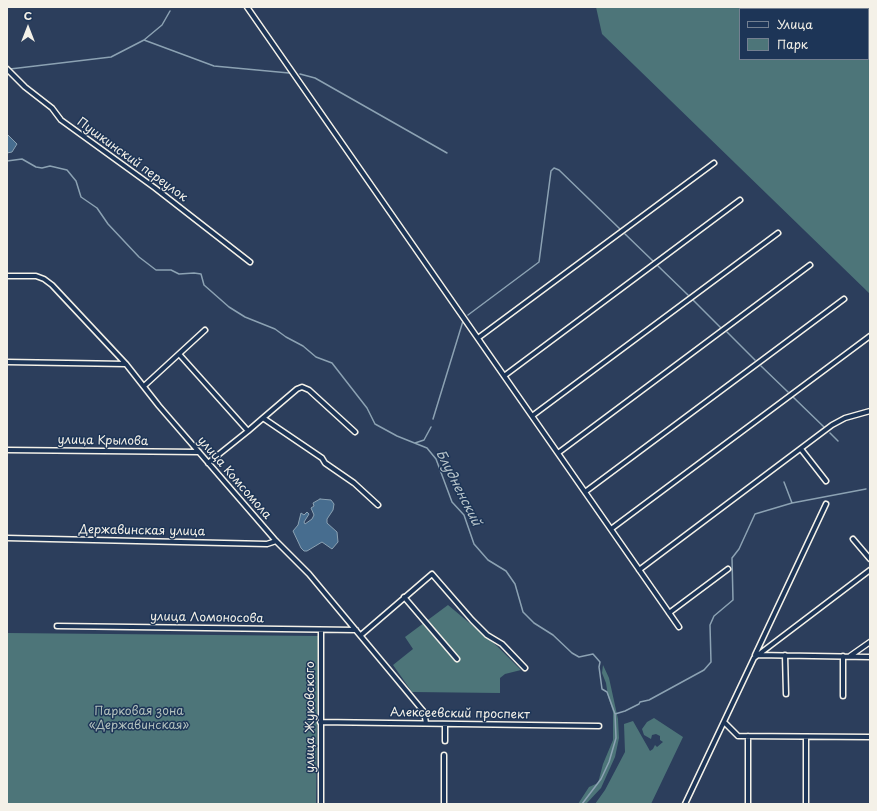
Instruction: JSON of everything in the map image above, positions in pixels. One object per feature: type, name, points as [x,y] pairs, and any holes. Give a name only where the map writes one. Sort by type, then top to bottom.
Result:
[{"type":"street","points":[[247,7],[678,627]]},
{"type":"street","name":"Пушкинский переулок","points":[[7,70],[25,87],[52,108],[60,120],[155,188],[250,262]]},
{"type":"street","points":[[478,338],[714,163]]},
{"type":"street","points":[[504,376],[740,200]]},
{"type":"street","points":[[532,416],[778,233]]},
{"type":"street","points":[[558,453],[810,264]]},
{"type":"street","name":"улица Комсомола","points":[[7,276],[36,276],[48,282],[126,364],[208,463],[276,541],[309,574],[356,630],[424,712],[426,723]]},
{"type":"street","points":[[585,492],[844,299]]},
{"type":"street","points":[[144,386],[205,330]]},
{"type":"street","points":[[611,529],[870,336]]},
{"type":"street","points":[[179,354],[248,431]]},
{"type":"street","points":[[7,362],[126,364]]},
{"type":"street","points":[[208,463],[297,389],[302,387],[309,390],[354,432]]},
{"type":"street","points":[[639,570],[845,418],[870,411]]},
{"type":"street","points":[[263,418],[322,458],[325,463],[354,483],[378,505]]},
{"type":"street","points":[[801,449],[826,481]]},
{"type":"street","name":"улица Крылова","points":[[7,450],[199,452]]},
{"type":"street","points":[[685,804],[756,656],[826,504]]},
{"type":"street","name":"Державинская улица","points":[[7,538],[267,544],[276,541]]},
{"type":"street","points":[[854,539],[870,559]]},
{"type":"street","points":[[669,613],[728,569]]},
{"type":"street","points":[[756,656],[870,570]]},
{"type":"street","points":[[360,635],[432,574],[472,620],[487,635],[502,644],[525,668]]},
{"type":"street","points":[[404,597],[457,659]]},
{"type":"street","name":"улица Ломоносова","points":[[57,626],[356,630]]},
{"type":"street","name":"улица Жуковского","points":[[321,630],[321,804]]},
{"type":"street","points":[[850,656],[870,642]]},
{"type":"street","points":[[785,655],[786,694]]},
{"type":"street","points":[[756,656],[870,656]]},
{"type":"street","points":[[843,696],[844,656]]},
{"type":"street","name":"Алексеевский проспект","points":[[320,722],[599,726]]},
{"type":"street","points":[[724,722],[738,736],[870,737]]},
{"type":"street","points":[[445,724],[445,741]]},
{"type":"street","points":[[748,736],[748,804]]},
{"type":"street","points":[[806,737],[806,804]]},
{"type":"street","points":[[444,756],[444,804]]},
{"type":"green space","points":[[596,7],[870,8],[870,294],[602,34]]},
{"type":"green space","points":[[448,605],[497,646],[521,670],[505,674],[500,678],[500,693],[412,692],[393,665],[413,649],[405,637]]},
{"type":"green space","name":"Парковая зона «Державинская»","points":[[7,633],[318,636],[316,804],[7,804]]},
{"type":"green space","points":[[603,665],[609,678],[618,719],[619,738],[615,757],[601,788],[586,804],[578,804],[589,787],[598,783],[603,764],[613,740],[613,712],[602,673]]},
{"type":"green space","points":[[654,718],[683,737],[651,804],[595,804],[605,790],[625,752],[624,724],[633,721],[650,751],[655,745],[657,747],[663,742],[660,740],[660,736],[656,734],[652,735],[651,739],[644,735],[642,729],[647,722]]},
{"type":"water","points":[[7,134],[17,144],[12,152],[7,153]]},
{"type":"water","points":[[320,499],[331,500],[334,504],[333,510],[327,519],[327,523],[337,532],[338,542],[332,549],[322,542],[307,551],[304,551],[293,531],[298,525],[301,513],[304,515],[307,512],[309,514],[304,522],[305,524],[312,519],[314,515],[311,508],[314,506],[313,503]]},
{"type":"waterway","points":[[144,40],[162,25],[170,11]]},
{"type":"waterway","points":[[10,69],[111,57],[144,40],[214,66],[289,73]]},
{"type":"waterway","points":[[300,74],[315,78],[447,153]]},
{"type":"waterway","name":"Блудненский","points":[[7,161],[22,159],[36,167],[42,168],[50,166],[67,170],[76,181],[81,197],[97,208],[108,224],[139,257],[156,270],[171,270],[179,274],[201,274],[204,285],[229,307],[245,317],[275,329],[303,346],[316,357],[332,363],[367,408],[375,424],[397,436],[427,448],[436,459],[452,502],[464,515],[474,544],[488,560],[506,571],[515,584],[523,612],[534,623],[553,635],[572,653],[579,657],[593,654],[600,662],[599,667],[602,689],[607,692],[615,714],[616,738],[609,762],[601,779],[582,804]]},
{"type":"waterway","points":[[468,315],[539,262],[551,171],[554,168],[559,170],[620,229]]},
{"type":"waterway","points":[[625,234],[653,261]]},
{"type":"waterway","points":[[658,266],[688,295]]},
{"type":"waterway","points":[[693,300],[721,328]]},
{"type":"waterway","points":[[433,419],[463,321]]},
{"type":"waterway","points":[[727,332],[755,360]]},
{"type":"waterway","points":[[761,366],[788,392]]},
{"type":"waterway","points":[[793,397],[824,427]]},
{"type":"waterway","points":[[415,443],[424,440],[431,427]]},
{"type":"waterway","points":[[830,433],[838,441]]},
{"type":"waterway","points":[[615,714],[625,711],[639,704],[640,702],[649,700],[704,670],[711,662],[710,625],[714,616],[733,600],[732,558],[739,549],[755,514],[792,503],[784,482]]},
{"type":"waterway","points":[[792,503],[866,489]]}]
